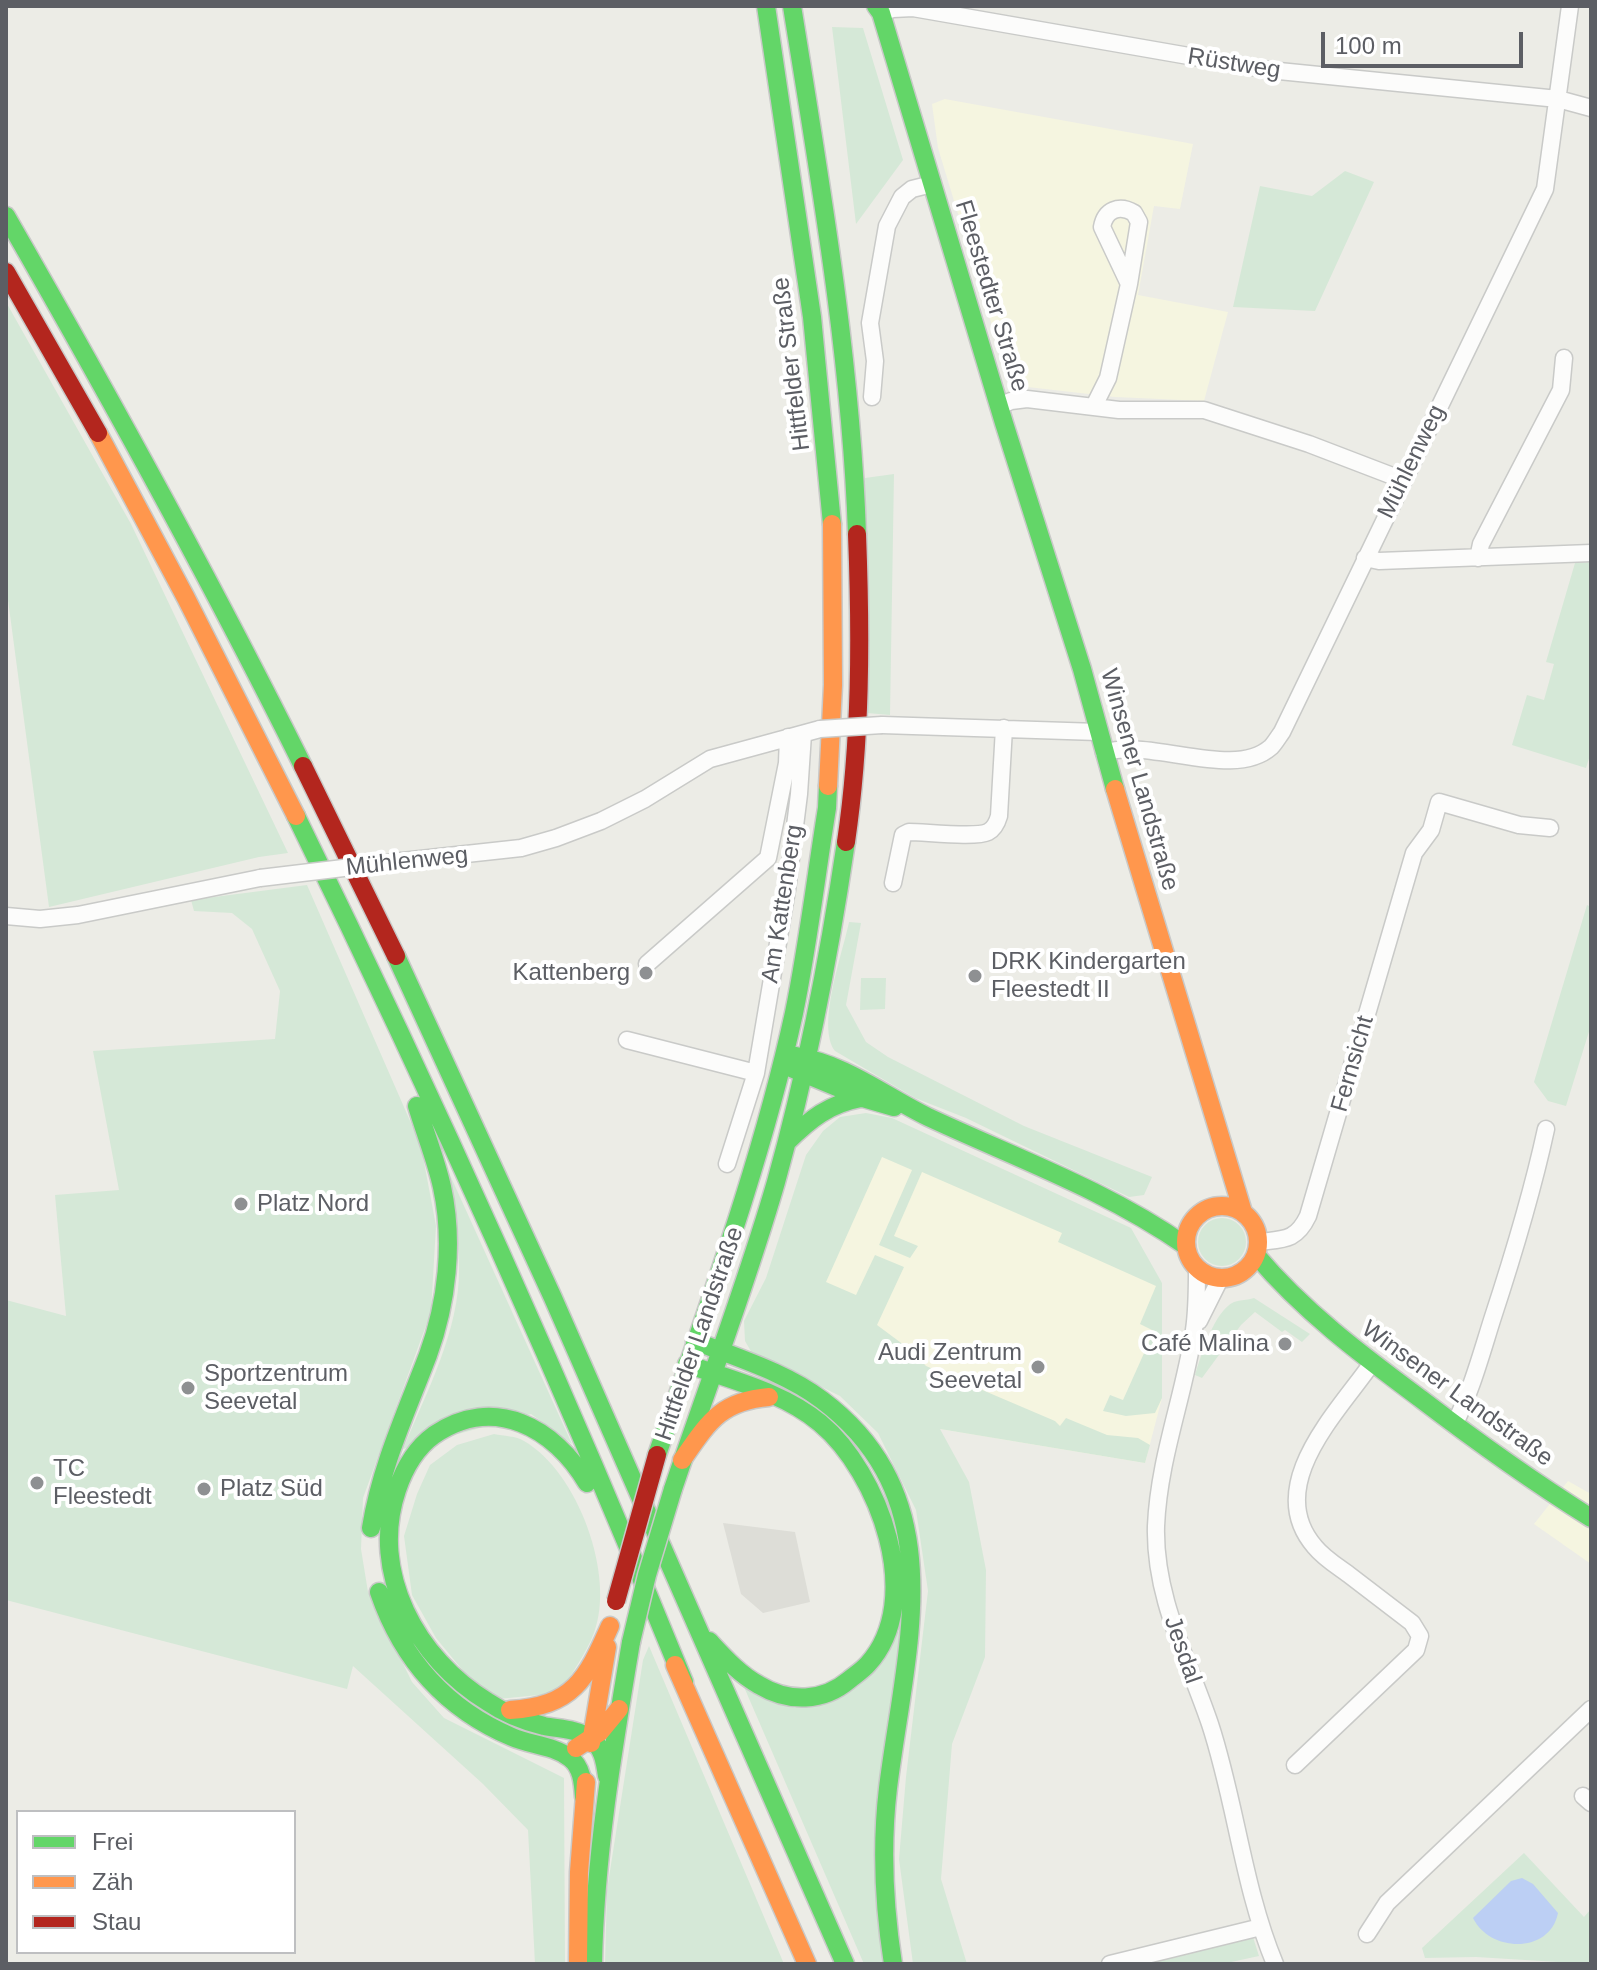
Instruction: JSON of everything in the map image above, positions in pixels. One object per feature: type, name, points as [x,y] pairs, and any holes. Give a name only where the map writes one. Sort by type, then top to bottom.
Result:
[{"type":"main road","name":"Hittfelder Straße","points":[[766,6],[812,317],[827,444],[834,585],[833,685],[827,724]]},
{"type":"main road","name":"Hittfelder Straße","points":[[792,6],[839,314],[857,504],[857,719]]},
{"type":"main road","name":"Fleestedter Straße","points":[[878,10],[1002,414]]},
{"type":"main road","points":[[6,216],[148,462],[330,816],[498,1172],[845,1964]]},
{"type":"main road","points":[[6,272],[122,476],[181,588],[387,1005],[627,1539],[684,1682],[807,1964]]},
{"type":"main road","name":"Winsener Landstraße","points":[[1002,414],[1082,669],[1104,753],[1224,1152],[1243,1212],[1257,1230],[1258,1248],[1298,1303],[1454,1425],[1591,1518]]},
{"type":"main road","name":"Hittfelder Landstraße","points":[[593,1964],[597,1867],[607,1776],[631,1642],[647,1575],[682,1460],[766,1217],[805,1066],[845,850],[857,719]]},
{"type":"main road","name":"Hittfelder Landstraße","points":[[578,1964],[584,1797],[610,1626],[657,1455],[740,1213],[794,1011],[827,808],[827,724]]},
{"type":"main road","points":[[387,1005],[443,1198],[448,1244],[444,1295],[429,1352],[386,1454],[376,1490],[371,1532],[373,1565],[392,1629],[409,1659],[430,1684],[499,1731],[531,1745],[560,1752],[577,1765],[584,1797]]},
{"type":"main road","points":[[782,1059],[795,1071],[805,1066],[836,1065],[924,1114],[1114,1203],[1165,1230],[1186,1246]]},
{"type":"main road","points":[[805,1066],[863,1098],[924,1114]]},
{"type":"main road","points":[[786,1143],[823,1108],[863,1098]]},
{"type":"main road","name":"Winsener Landstraße","points":[[1211,1208],[1221,1183],[1224,1152]]},
{"type":"main road","points":[[1114,1203],[1194,1219]]},
{"type":"main road","points":[[1197,1270],[1186,1246],[1186,1237],[1194,1219],[1211,1208],[1232,1207],[1243,1212]]},
{"type":"main road","points":[[1229,1277],[1252,1263],[1258,1248]]},
{"type":"main road","name":"Winsener Landstraße","points":[[1197,1270],[1229,1277],[1298,1303]]},
{"type":"main road","points":[[695,1341],[822,1400],[849,1423],[870,1448],[898,1496],[913,1557],[913,1613],[888,1790],[885,1834],[885,1887],[893,1964]]},
{"type":"main road","points":[[687,1364],[773,1397],[818,1421],[837,1438],[876,1496],[892,1552],[894,1579],[888,1623],[880,1645],[861,1673],[833,1692],[811,1698],[789,1697],[769,1691],[747,1679],[700,1632]]},
{"type":"main road","points":[[682,1460],[711,1419],[731,1403],[752,1397],[773,1397]]},
{"type":"main road","points":[[607,1776],[604,1758],[591,1739],[539,1725],[500,1710],[469,1692],[429,1653],[413,1628],[398,1594],[389,1532],[393,1501],[405,1469],[422,1445],[442,1429],[488,1417],[509,1418],[528,1424],[559,1444],[574,1460],[584,1478],[684,1682]]},
{"type":"main road","points":[[500,1710],[541,1708],[568,1695],[589,1672],[610,1626]]},
{"type":"main road","points":[[560,1752],[591,1739],[608,1725],[619,1709]]},
{"type":"street","name":"Mühlenweg","points":[[1104,753],[1126,748],[1228,760],[1249,757],[1270,748],[1282,732],[1545,189],[1570,6]]},
{"type":"street","name":"Rüstweg","points":[[878,10],[913,8],[1269,70],[1558,99],[1591,108]]},
{"type":"street","name":"Fleestedter Straße","points":[[872,397],[875,361],[870,323],[887,226],[902,197],[912,189],[932,184]]},
{"type":"street","points":[[1094,406],[1108,378],[1129,284]]},
{"type":"street","points":[[1478,558],[1481,544],[1561,390],[1564,358]]},
{"type":"street","points":[[1002,414],[1011,401],[1027,399],[1119,410],[1204,410],[1309,444],[1403,480]]},
{"type":"street","points":[[1365,558],[1379,561],[1591,553]]},
{"type":"street","name":"Mühlenweg","points":[[6,916],[40,919],[78,915],[260,878],[496,852],[556,838],[601,821],[710,759],[827,724],[1098,732]]},
{"type":"street","points":[[893,883],[903,835],[909,832],[986,833],[997,822],[1004,728]]},
{"type":"street","points":[[647,964],[768,858],[795,736]]},
{"type":"street","name":"Am Kattenberg","points":[[727,1164],[756,1073],[787,890],[799,794],[795,736]]},
{"type":"street","name":"Fernsicht","points":[[1258,1248],[1292,1237],[1302,1230],[1308,1216],[1414,853],[1431,830],[1439,802],[1519,825],[1550,828]]},
{"type":"street","points":[[627,1040],[756,1073]]},
{"type":"street","points":[[1454,1425],[1481,1354],[1526,1213],[1546,1129]]},
{"type":"street","name":"Jesdal","points":[[1197,1270],[1194,1330],[1161,1468],[1156,1529],[1160,1575],[1180,1648],[1210,1725],[1261,1927],[1275,1964]]},
{"type":"street","name":"Jesdal","points":[[1194,1330],[1229,1277]]},
{"type":"street","points":[[1295,1765],[1416,1650],[1420,1636],[1412,1623],[1321,1554],[1310,1540],[1299,1516],[1297,1490],[1304,1462],[1372,1363]]},
{"type":"street","points":[[1367,1934],[1387,1903],[1591,1709]]},
{"type":"street","points":[[1110,1964],[1261,1927]]},
{"type":"shaded area","points":[[832,27],[863,28],[903,160],[856,224]]},
{"type":"shaded area","points":[[945,99],[1193,144],[1180,209],[1154,206],[1138,295],[1228,312],[1204,401],[1115,397],[1010,385],[938,148],[932,104]]},
{"type":"shaded area","points":[[1345,171],[1374,182],[1315,311],[1233,307],[1260,186],[1312,196]]},
{"type":"shaded area","points":[[6,302],[131,524],[288,853],[259,857],[49,907],[6,585]]},
{"type":"shaded area","points":[[894,474],[890,715],[867,713],[865,478]]},
{"type":"shaded area","points":[[1591,562],[1591,752],[1586,768],[1512,745],[1527,695],[1544,700],[1554,664],[1546,662],[1575,563]]},
{"type":"shaded area","name":"Sportzentrum Seevetal","points":[[307,885],[421,1146],[436,1226],[431,1312],[363,1498],[361,1549],[368,1592],[412,1682],[444,1718],[564,1778],[565,1964],[535,1964],[528,1830],[483,1784],[353,1666],[347,1689],[6,1600],[6,1300],[66,1316],[55,1195],[119,1190],[93,1051],[275,1039],[280,991],[252,929],[232,913],[194,911],[191,900]]},
{"type":"shaded area","points":[[1587,905],[1591,907],[1591,1025],[1566,1106],[1548,1101],[1534,1082]]},
{"type":"shaded area","points":[[849,922],[861,923],[846,1005],[866,1042],[888,1057],[1024,1126],[1152,1177],[1144,1195],[1129,1197],[966,1118],[915,1098],[835,1051],[830,1040],[829,1007]]},
{"type":"shaded area","points":[[861,978],[886,978],[885,1009],[860,1010]]},
{"type":"shaded area","points":[[866,1113],[892,1118],[1131,1228],[1162,1283],[1162,1398],[1155,1413],[1126,1416],[1103,1411],[1110,1395],[1123,1400],[1154,1331],[1140,1324],[1156,1286],[1058,1242],[1062,1233],[922,1172],[894,1236],[918,1246],[910,1258],[879,1245],[912,1170],[882,1157],[826,1282],[856,1295],[875,1255],[904,1267],[877,1325],[912,1351],[926,1366],[1055,1421],[1060,1426],[1066,1418],[1107,1435],[1138,1438],[1150,1445],[1145,1463],[940,1429],[969,1482],[986,1570],[985,1657],[952,1744],[941,1879],[967,1964],[913,1964],[899,1859],[928,1591],[916,1510],[878,1433],[840,1396],[752,1353],[745,1341],[744,1321],[766,1278],[806,1155],[823,1131],[840,1117]]},
{"type":"shaded area","points":[[868,1131],[1162,1283],[1162,1398],[1145,1463],[940,1429],[809,1299]]},
{"type":"shaded area","points":[[445,1164],[572,1444],[531,1414],[403,1449],[440,1361],[458,1291],[458,1242]]},
{"type":"shaded area","points":[[1222,1218],[1239,1225],[1246,1242],[1239,1259],[1222,1266],[1205,1259],[1198,1242],[1205,1225]]},
{"type":"shaded area","points":[[1254,1298],[1310,1334],[1302,1342],[1255,1312],[1241,1325],[1202,1378],[1195,1375],[1209,1335],[1220,1315],[1234,1302]]},
{"type":"shaded area","points":[[494,1434],[524,1441],[561,1476],[588,1527],[596,1555],[600,1610],[594,1633],[560,1693],[498,1699],[469,1678],[436,1638],[412,1595],[404,1536],[430,1465],[457,1445]]},
{"type":"shaded area","points":[[1568,1481],[1591,1494],[1591,1564],[1534,1524]]},
{"type":"shaded area","points":[[723,1523],[795,1532],[810,1602],[763,1613],[741,1594]]},
{"type":"shaded area","points":[[902,1629],[884,1964],[864,1964],[744,1687],[795,1708]]},
{"type":"shaded area","points":[[649,1646],[784,1964],[605,1964],[607,1890],[643,1660]]},
{"type":"shaded area","points":[[1524,1853],[1584,1917],[1591,1909],[1591,1964],[1476,1957],[1425,1958],[1422,1948]]},
{"type":"shaded area","points":[[1252,1934],[1259,1956],[1222,1964],[1133,1964]]},
{"type":"water","points":[[1522,1878],[1533,1884],[1558,1913],[1553,1926],[1544,1936],[1532,1942],[1505,1943],[1481,1930],[1473,1918],[1511,1881]]},
{"type":"traffic: fast","points":[[766,6],[812,317],[832,524]]},
{"type":"traffic: fast","points":[[792,6],[841,335],[857,534]]},
{"type":"traffic: fast","points":[[876,6],[881,13],[1004,423],[1082,669],[1115,789]]},
{"type":"traffic: fast","points":[[6,216],[159,489],[303,766]]},
{"type":"traffic: fast","points":[[657,1455],[732,1236],[781,1069],[804,962],[828,786]]},
{"type":"traffic: fast","points":[[296,816],[498,1246],[684,1682]]},
{"type":"traffic: fast","points":[[673,1489],[776,1182],[816,1014],[846,842]]},
{"type":"traffic: fast","points":[[396,956],[553,1298],[845,1964]]},
{"type":"traffic: fast","points":[[795,1056],[848,1073],[928,1117],[1092,1191],[1186,1246]]},
{"type":"traffic: fast","points":[[791,1068],[863,1098],[894,1107]]},
{"type":"traffic: fast","points":[[787,1142],[821,1114],[839,1104],[861,1098]]},
{"type":"traffic: fast","points":[[371,1528],[388,1461],[435,1335],[447,1272],[446,1208],[437,1167],[417,1106]]},
{"type":"traffic: fast","points":[[1256,1255],[1314,1314],[1356,1349],[1483,1445],[1591,1518]]},
{"type":"traffic: fast","points":[[695,1341],[777,1374],[822,1400],[864,1440],[891,1483],[906,1530],[911,1579],[910,1631],[888,1788],[884,1854],[893,1964]]},
{"type":"traffic: fast","points":[[687,1364],[773,1395],[820,1423],[861,1472],[888,1538],[894,1573],[893,1606],[885,1637],[866,1666],[828,1693],[806,1698],[770,1691],[738,1670],[709,1641]]},
{"type":"traffic: fast","points":[[587,1483],[574,1463],[558,1447],[521,1423],[479,1417],[456,1423],[428,1440],[407,1467],[397,1490],[390,1521],[389,1552],[405,1611],[440,1662],[463,1684],[507,1713],[590,1738],[601,1750],[607,1776]]},
{"type":"traffic: fast","points":[[631,1642],[673,1489]]},
{"type":"traffic: fast","points":[[379,1592],[400,1639],[429,1679],[467,1712],[488,1725],[570,1758],[579,1771],[584,1797]]},
{"type":"traffic: fast","points":[[593,1964],[601,1842],[631,1642]]},
{"type":"traffic: slow","points":[[98,433],[296,816]]},
{"type":"traffic: slow","points":[[828,786],[833,685],[832,524]]},
{"type":"traffic: slow","points":[[1115,789],[1243,1212]]},
{"type":"traffic: slow","points":[[1229,1206],[1248,1216],[1256,1228],[1258,1242],[1256,1256],[1248,1268],[1236,1276],[1215,1278],[1196,1268],[1188,1256],[1186,1235],[1196,1216],[1208,1208],[1229,1206]]},
{"type":"traffic: slow","points":[[682,1460],[717,1416],[738,1403],[769,1397]]},
{"type":"traffic: slow","points":[[510,1710],[549,1703],[575,1687],[593,1661],[610,1626]]},
{"type":"traffic: slow","points":[[591,1743],[607,1647]]},
{"type":"traffic: slow","points":[[675,1665],[807,1964]]},
{"type":"traffic: slow","points":[[576,1748],[600,1732],[619,1709]]},
{"type":"traffic: slow","points":[[578,1964],[579,1872],[586,1782]]},
{"type":"traffic: jam","points":[[6,272],[98,433]]},
{"type":"traffic: jam","points":[[846,842],[855,765],[859,688],[857,534]]},
{"type":"traffic: jam","points":[[303,766],[396,956]]},
{"type":"traffic: jam","points":[[616,1601],[657,1455]]},
{"type":"place","name":"Kattenberg","points":[[646,973]]},
{"type":"place","name":"DRK Kindergarten Fleestedt II","points":[[975,976]]},
{"type":"place","name":"Platz Nord","points":[[241,1204]]},
{"type":"place","name":"Café Malina","points":[[1285,1344]]},
{"type":"place","name":"Audi Zentrum Seevetal","points":[[1038,1367]]},
{"type":"place","name":"Sportzentrum Seevetal","points":[[188,1388]]},
{"type":"place","name":"TC Fleestedt","points":[[37,1483]]},
{"type":"place","name":"Platz Süd","points":[[204,1489]]}]
